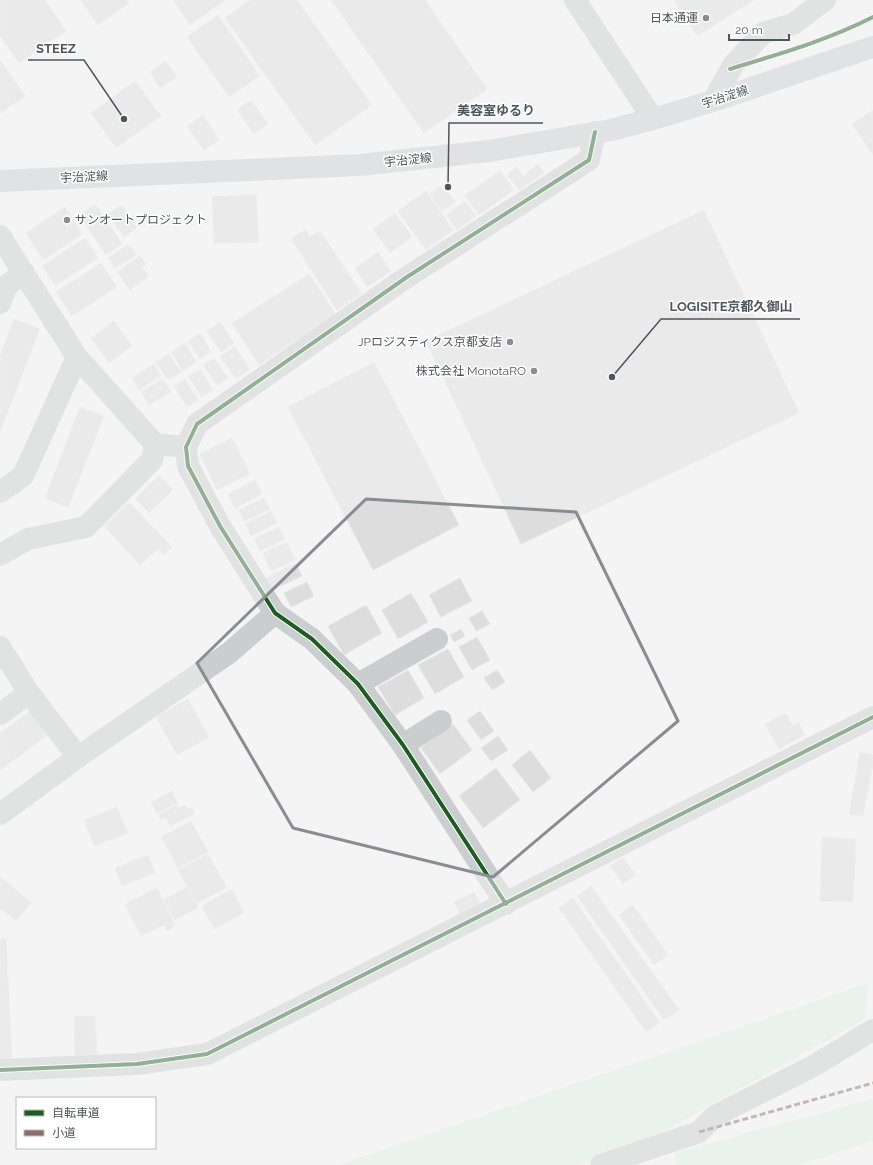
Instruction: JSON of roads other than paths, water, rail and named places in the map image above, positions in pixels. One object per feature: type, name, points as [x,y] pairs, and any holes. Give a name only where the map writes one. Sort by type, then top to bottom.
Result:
[{"type":"main road","name":"宇治淀線","points":[[0,181],[360,165],[489,151],[611,130],[653,119],[713,101],[873,47]]},
{"type":"street","points":[[575,0],[653,119]]},
{"type":"street","points":[[713,101],[733,65],[763,33],[806,0]]},
{"type":"street","points":[[763,33],[793,24],[825,0]]},
{"type":"street","points":[[506,904],[403,745],[358,684],[312,639],[276,613],[220,526],[188,466],[186,447],[197,424],[407,277],[589,160],[595,132]]},
{"type":"street","points":[[0,236],[77,357],[155,444],[186,447]]},
{"type":"street","points":[[0,302],[7,285],[24,273]]},
{"type":"street","points":[[0,492],[23,476],[77,357]]},
{"type":"street","points":[[0,555],[28,539],[86,527],[152,460],[155,444]]},
{"type":"street","points":[[0,814],[78,757],[229,653],[276,613]]},
{"type":"street","points":[[358,684],[437,639]]},
{"type":"street","points":[[0,647],[29,692],[78,757]]},
{"type":"street","points":[[0,714],[29,692]]},
{"type":"street","points":[[0,1070],[137,1064],[207,1054],[873,717]]},
{"type":"street","points":[[403,745],[441,721]]},
{"type":"street","points":[[601,1165],[699,1132],[715,1116],[816,1064],[873,1030]]},
{"type":"place","name":"日本通運","points":[[706,18]]},
{"type":"place","name":"STEEZ","points":[[124,119]]},
{"type":"place","name":"美容室ゆるり","points":[[448,187]]},
{"type":"place","name":"サンオートプロジェクト","points":[[67,220]]},
{"type":"place","name":"JPロジスティクス京都支店","points":[[510,342]]},
{"type":"place","name":"株式会社 MonotaRO","points":[[534,371]]},
{"type":"place","name":"LOGISITE京都久御山","points":[[612,377]]}]
